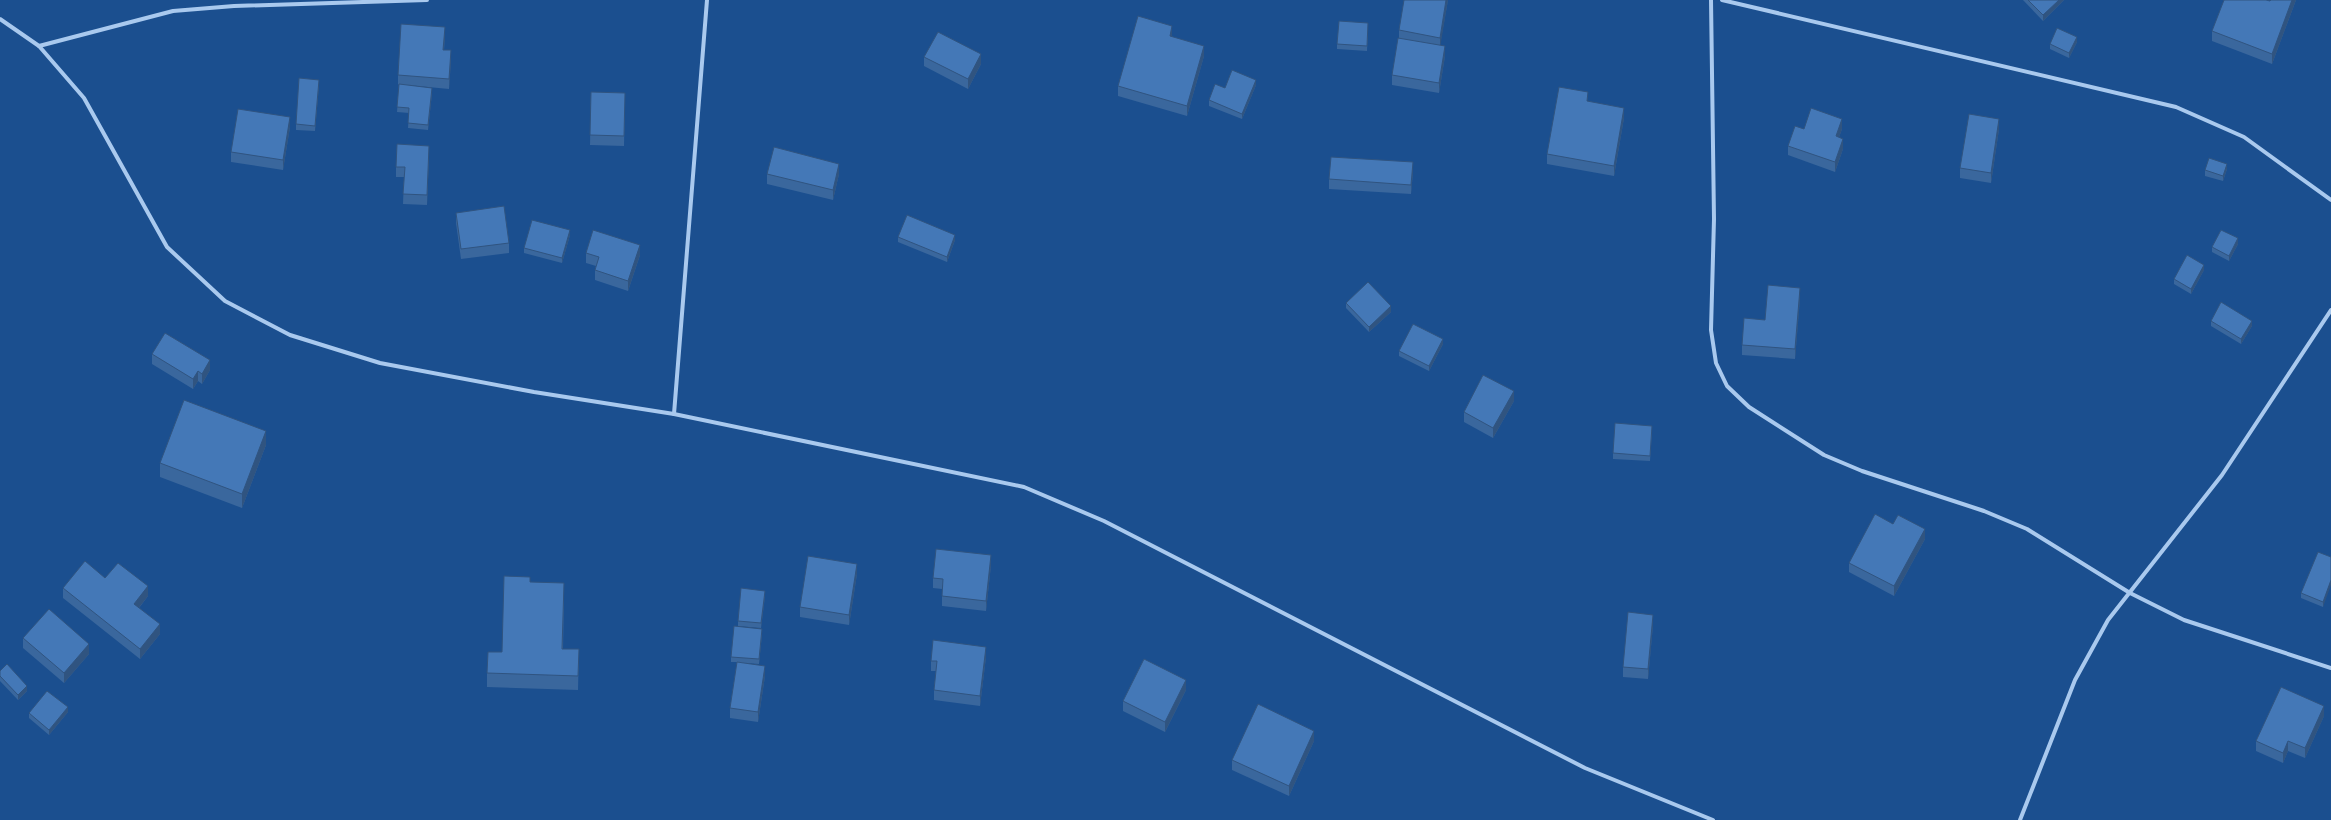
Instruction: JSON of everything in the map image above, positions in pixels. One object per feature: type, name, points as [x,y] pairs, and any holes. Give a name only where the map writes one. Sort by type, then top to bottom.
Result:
[{"type":"street","points":[[39,46],[173,11],[234,6],[427,0]]},
{"type":"street","points":[[674,414],[708,0]]},
{"type":"street","points":[[1711,0],[1714,219],[1711,330],[1716,363],[1727,386],[1749,407],[1824,455],[1862,471],[1984,510],[2027,529],[2130,593],[2184,620],[2331,668]]},
{"type":"street","points":[[1722,0],[2176,107],[2244,137],[2331,200]]},
{"type":"street","points":[[0,19],[39,46],[84,98],[167,246],[225,301],[290,335],[380,364],[534,392],[674,414],[1024,487],[1104,521],[1585,768],[1713,820]]},
{"type":"street","points":[[2020,820],[2075,680],[2108,620],[2222,475],[2331,310]]},
{"type":"building","points":[[1404,0],[1446,0],[1440,38],[1399,30]]},
{"type":"building","points":[[2028,0],[2059,0],[2043,15]]},
{"type":"building","points":[[2224,0],[2292,0],[2272,54],[2212,31]]},
{"type":"building","points":[[1138,16],[1172,26],[1170,36],[1204,46],[1187,106],[1118,86]]},
{"type":"building","points":[[1339,21],[1368,23],[1367,46],[1337,44]]},
{"type":"building","points":[[401,24],[445,27],[443,50],[451,50],[449,79],[398,75]]},
{"type":"building","points":[[2057,28],[2077,37],[2069,53],[2050,44]]},
{"type":"building","points":[[938,32],[981,54],[968,79],[924,57]]},
{"type":"building","points":[[1398,38],[1445,46],[1439,83],[1392,75]]},
{"type":"building","points":[[1232,70],[1256,80],[1242,114],[1209,100],[1215,84],[1225,88]]},
{"type":"building","points":[[299,78],[319,80],[315,126],[296,124]]},
{"type":"building","points":[[399,84],[432,88],[428,125],[408,123],[409,108],[397,107]]},
{"type":"building","points":[[1559,87],[1588,92],[1587,101],[1624,108],[1614,166],[1547,154]]},
{"type":"building","points":[[591,92],[625,93],[624,136],[590,135]]},
{"type":"building","points":[[1811,108],[1842,119],[1836,136],[1843,139],[1835,162],[1788,146],[1795,126],[1804,129]]},
{"type":"building","points":[[238,109],[290,117],[283,160],[231,152]]},
{"type":"building","points":[[1969,114],[1999,119],[1991,173],[1960,168]]},
{"type":"building","points":[[397,144],[429,146],[427,195],[403,194],[405,167],[396,167]]},
{"type":"building","points":[[774,147],[839,164],[833,190],[767,174]]},
{"type":"building","points":[[1331,157],[1413,162],[1411,185],[1329,179]]},
{"type":"building","points":[[2209,158],[2227,164],[2223,176],[2205,170]]},
{"type":"building","points":[[504,206],[509,243],[461,249],[456,213]]},
{"type":"building","points":[[907,215],[955,235],[947,257],[898,237]]},
{"type":"building","points":[[532,220],[570,230],[562,258],[524,248]]},
{"type":"building","points":[[593,230],[640,245],[628,281],[595,270],[599,257],[586,253]]},
{"type":"building","points":[[2221,230],[2238,238],[2229,256],[2212,247]]},
{"type":"building","points":[[2187,255],[2204,265],[2191,289],[2174,279]]},
{"type":"building","points":[[1368,282],[1391,306],[1369,327],[1346,303]]},
{"type":"building","points":[[1768,285],[1800,288],[1795,349],[1742,345],[1744,318],[1765,320]]},
{"type":"building","points":[[2221,302],[2252,321],[2241,339],[2211,321]]},
{"type":"building","points":[[1413,324],[1443,339],[1429,366],[1399,351]]},
{"type":"building","points":[[165,333],[210,360],[202,374],[198,371],[193,379],[152,354]]},
{"type":"building","points":[[1483,375],[1514,391],[1493,428],[1464,412]]},
{"type":"building","points":[[184,400],[266,431],[242,494],[160,463]]},
{"type":"building","points":[[1615,423],[1652,426],[1650,456],[1613,453]]},
{"type":"building","points":[[1875,514],[1893,524],[1898,515],[1925,529],[1894,586],[1849,563]]},
{"type":"building","points":[[936,549],[991,555],[986,601],[942,596],[943,579],[933,578]]},
{"type":"building","points":[[2318,552],[2331,557],[2331,580],[2323,602],[2301,593]]},
{"type":"building","points":[[808,556],[857,564],[849,615],[800,607]]},
{"type":"building","points":[[85,561],[105,578],[118,563],[148,586],[134,604],[160,624],[140,649],[63,588]]},
{"type":"building","points":[[504,576],[530,577],[530,582],[564,583],[562,649],[579,649],[578,676],[487,673],[488,652],[502,652]]},
{"type":"building","points":[[741,588],[765,591],[761,623],[738,621]]},
{"type":"building","points":[[49,609],[89,644],[64,673],[23,638]]},
{"type":"building","points":[[1628,612],[1653,615],[1648,669],[1623,667]]},
{"type":"building","points":[[734,626],[762,629],[759,659],[731,657]]},
{"type":"building","points":[[933,640],[986,647],[980,696],[934,690],[937,661],[931,661]]},
{"type":"building","points":[[1144,659],[1186,680],[1165,722],[1123,701]]},
{"type":"building","points":[[737,662],[765,666],[758,712],[730,708]]},
{"type":"building","points":[[7,664],[27,686],[18,695],[0,676],[0,671]]},
{"type":"building","points":[[2281,687],[2324,706],[2305,748],[2288,741],[2283,753],[2256,741]]},
{"type":"building","points":[[47,691],[68,707],[49,730],[29,713]]},
{"type":"building","points":[[1258,704],[1314,731],[1289,786],[1232,760]]}]
